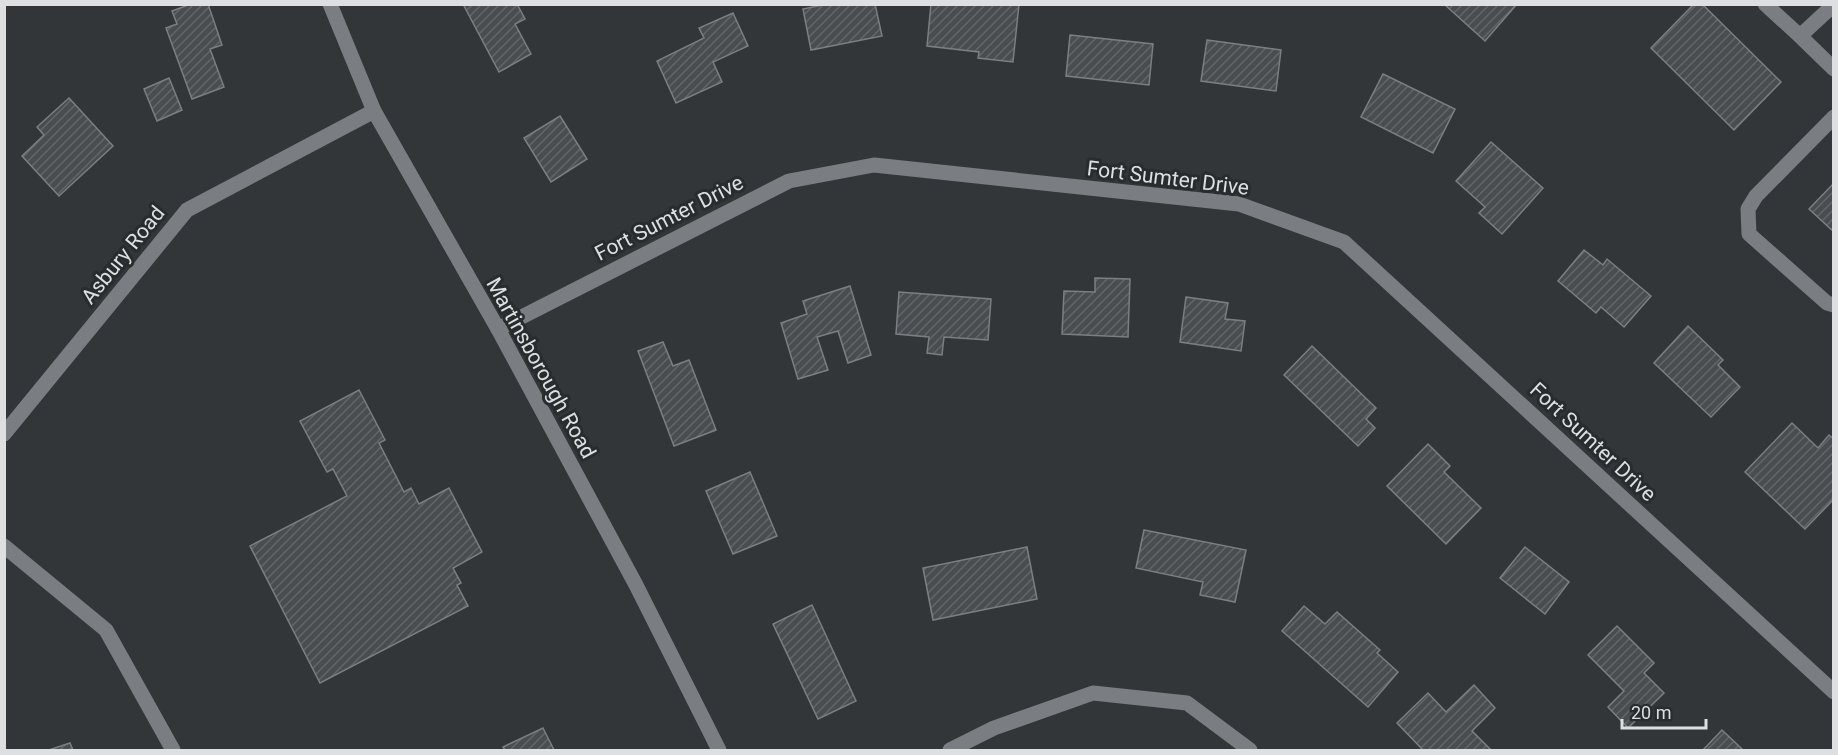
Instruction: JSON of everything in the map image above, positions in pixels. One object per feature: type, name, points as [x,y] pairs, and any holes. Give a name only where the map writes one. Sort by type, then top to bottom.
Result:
[{"type":"street","name":"Martinsborough Road","points":[[330,4],[374,111],[498,329],[636,585],[719,750]]},
{"type":"street","points":[[1766,4],[1833,69]]},
{"type":"street","points":[[1800,36],[1829,8]]},
{"type":"street","name":"Asbury Road","points":[[4,435],[187,210],[374,111]]},
{"type":"street","points":[[1833,117],[1756,195],[1748,209],[1749,234],[1827,303],[1833,305]]},
{"type":"street","name":"Fort Sumter Drive","points":[[498,329],[789,181],[874,165],[1239,204],[1344,242],[1833,692]]},
{"type":"street","points":[[4,546],[106,630],[173,750]]},
{"type":"street","points":[[950,750],[994,728],[1093,693],[1187,703],[1250,750]]},
{"type":"building","points":[[191,4],[208,4],[222,45],[210,49],[224,87],[192,99],[166,28],[177,24],[172,11]]},
{"type":"building","points":[[463,4],[517,4],[525,19],[515,24],[531,54],[499,72]]},
{"type":"building","points":[[827,4],[875,4],[882,36],[811,50],[803,9]]},
{"type":"building","points":[[931,4],[1019,4],[1013,62],[978,58],[979,52],[927,46]]},
{"type":"building","points":[[1444,4],[1517,4],[1485,41]]},
{"type":"building","points":[[1694,4],[1702,4],[1781,82],[1734,130],[1651,48]]},
{"type":"building","points":[[733,13],[748,46],[713,62],[722,82],[676,103],[657,61],[704,38],[699,28]]},
{"type":"building","points":[[1070,35],[1153,44],[1149,85],[1066,76]]},
{"type":"building","points":[[1207,40],[1281,50],[1276,91],[1201,81]]},
{"type":"building","points":[[1383,74],[1455,109],[1433,153],[1361,117]]},
{"type":"building","points":[[169,78],[182,110],[157,121],[144,89]]},
{"type":"building","points":[[69,98],[113,146],[59,196],[22,156],[44,135],[37,127]]},
{"type":"building","points":[[560,116],[587,159],[551,182],[524,138]]},
{"type":"building","points":[[1491,142],[1543,188],[1502,234],[1479,213],[1485,207],[1456,181]]},
{"type":"building","points":[[1834,183],[1834,232],[1809,209]]},
{"type":"building","points":[[1584,250],[1603,265],[1607,259],[1651,296],[1624,327],[1601,307],[1596,313],[1558,281]]},
{"type":"building","points":[[1095,278],[1130,279],[1128,337],[1062,334],[1064,291],[1095,292]]},
{"type":"building","points":[[850,286],[871,355],[848,363],[838,331],[817,337],[828,370],[798,379],[781,323],[807,314],[803,301]]},
{"type":"building","points":[[899,292],[991,299],[988,340],[944,337],[942,355],[927,353],[929,337],[896,334]]},
{"type":"building","points":[[1186,297],[1228,303],[1225,319],[1245,321],[1241,351],[1180,342]]},
{"type":"building","points":[[1688,326],[1723,360],[1718,365],[1740,387],[1711,417],[1654,363]]},
{"type":"building","points":[[663,342],[673,366],[689,360],[716,430],[674,446],[638,351]]},
{"type":"building","points":[[1312,346],[1376,408],[1366,419],[1375,428],[1358,446],[1284,375]]},
{"type":"building","points":[[359,390],[385,440],[379,443],[404,492],[411,488],[419,504],[449,488],[482,552],[453,568],[461,583],[457,585],[468,606],[320,683],[250,546],[347,496],[333,469],[327,472],[300,421]]},
{"type":"building","points":[[1792,423],[1818,448],[1829,435],[1834,439],[1834,499],[1805,529],[1745,472]]},
{"type":"building","points":[[1428,444],[1450,466],[1444,472],[1481,508],[1446,544],[1387,486]]},
{"type":"building","points":[[750,472],[777,536],[733,554],[706,491]]},
{"type":"building","points":[[1144,530],[1246,550],[1235,602],[1200,595],[1203,582],[1136,568]]},
{"type":"building","points":[[1027,547],[1037,599],[933,620],[923,568]]},
{"type":"building","points":[[1525,547],[1569,582],[1545,614],[1500,578]]},
{"type":"building","points":[[812,605],[856,701],[818,719],[773,624]]},
{"type":"building","points":[[1304,606],[1325,624],[1337,612],[1380,650],[1377,653],[1398,672],[1368,707],[1282,631]]},
{"type":"building","points":[[1617,626],[1654,663],[1644,673],[1664,693],[1628,728],[1608,707],[1624,691],[1588,655]]},
{"type":"building","points":[[1474,685],[1495,708],[1472,731],[1491,750],[1423,750],[1397,723],[1428,693],[1446,712]]},
{"type":"building","points":[[543,728],[554,750],[505,750],[503,747]]},
{"type":"building","points":[[1722,730],[1743,750],[1703,750]]},
{"type":"building","points":[[70,743],[73,750],[49,750]]}]
